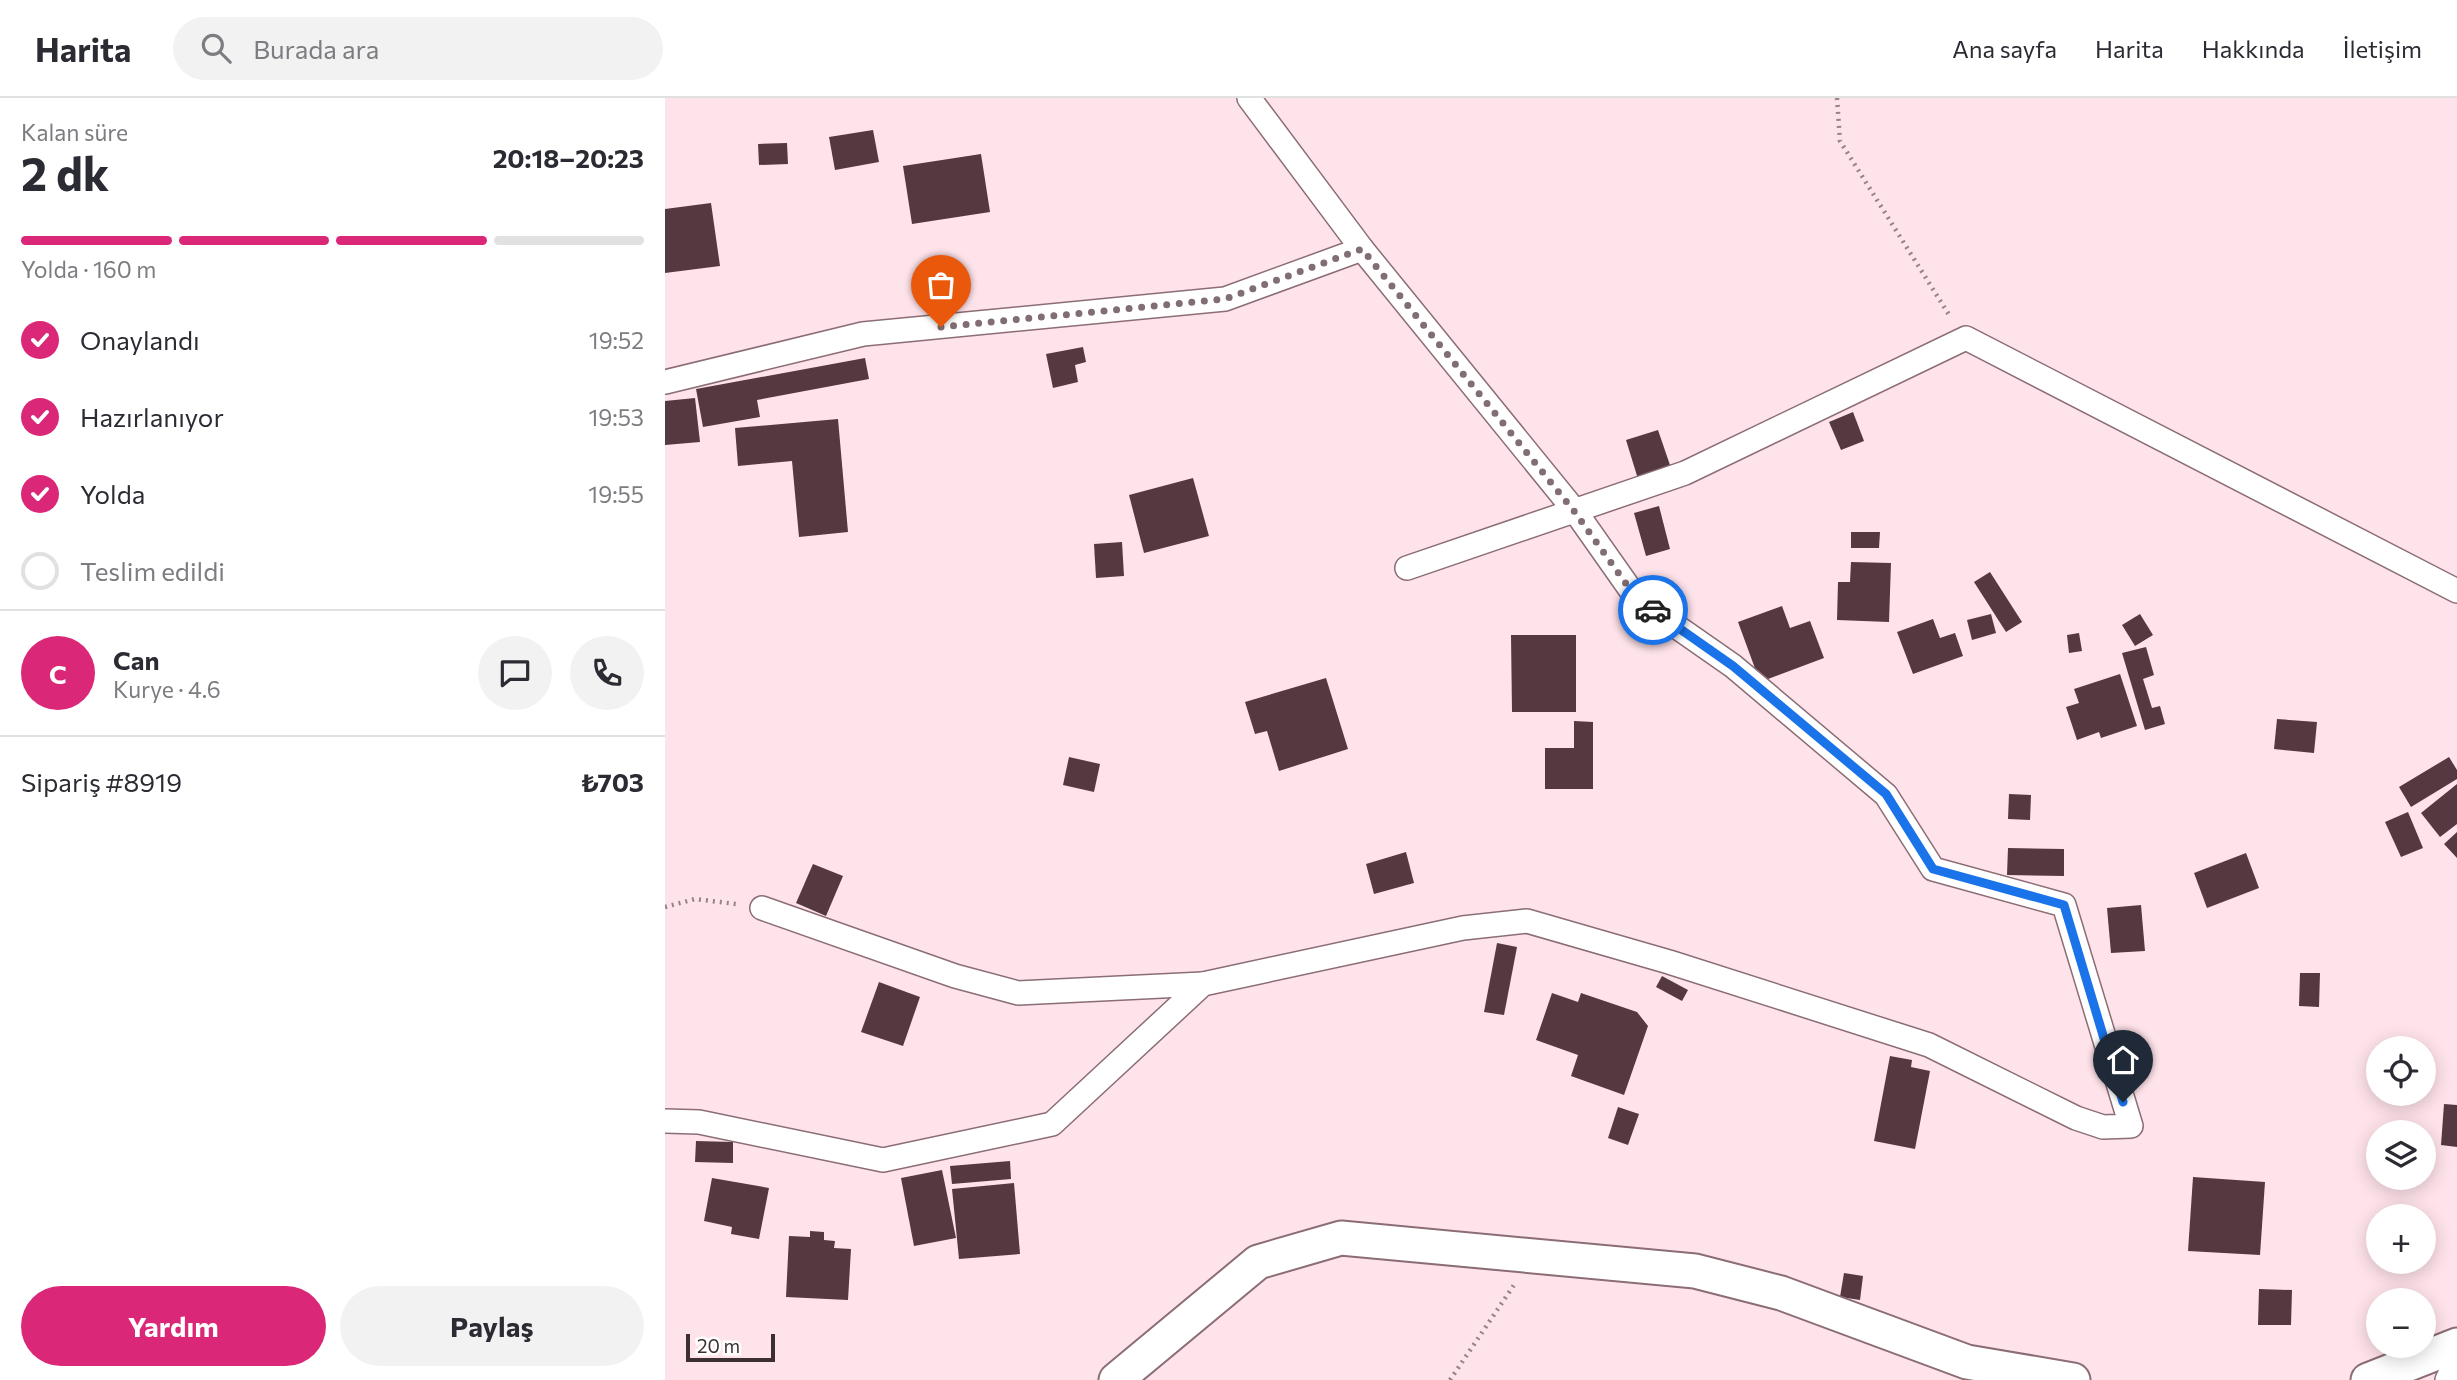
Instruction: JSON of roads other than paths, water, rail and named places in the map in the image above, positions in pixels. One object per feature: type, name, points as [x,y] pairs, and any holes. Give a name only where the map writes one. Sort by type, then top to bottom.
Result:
[{"type":"street","points":[[762,908],[954,976],[1018,993],[1105,992],[1203,984],[1463,928],[1527,921],[1669,962],[1929,1045],[2076,1118],[2103,1127],[2131,1126],[2064,905],[1933,869],[1886,794],[1733,666],[1637,599],[1574,511],[1362,249],[1249,98]]},
{"type":"street","points":[[665,382],[863,334],[1225,299],[1362,249]]},
{"type":"street","points":[[1407,568],[1685,473],[1966,338],[2457,591]]},
{"type":"street","points":[[665,1121],[699,1122],[883,1160],[1052,1124],[1203,984]]},
{"type":"street","points":[[1116,1380],[1258,1262],[1341,1238],[1695,1271],[1781,1293],[1967,1362],[2073,1380]]},
{"type":"street","points":[[2368,1380],[2457,1345]]},
{"type":"street","points":[[2447,1380],[2457,1360]]}]
